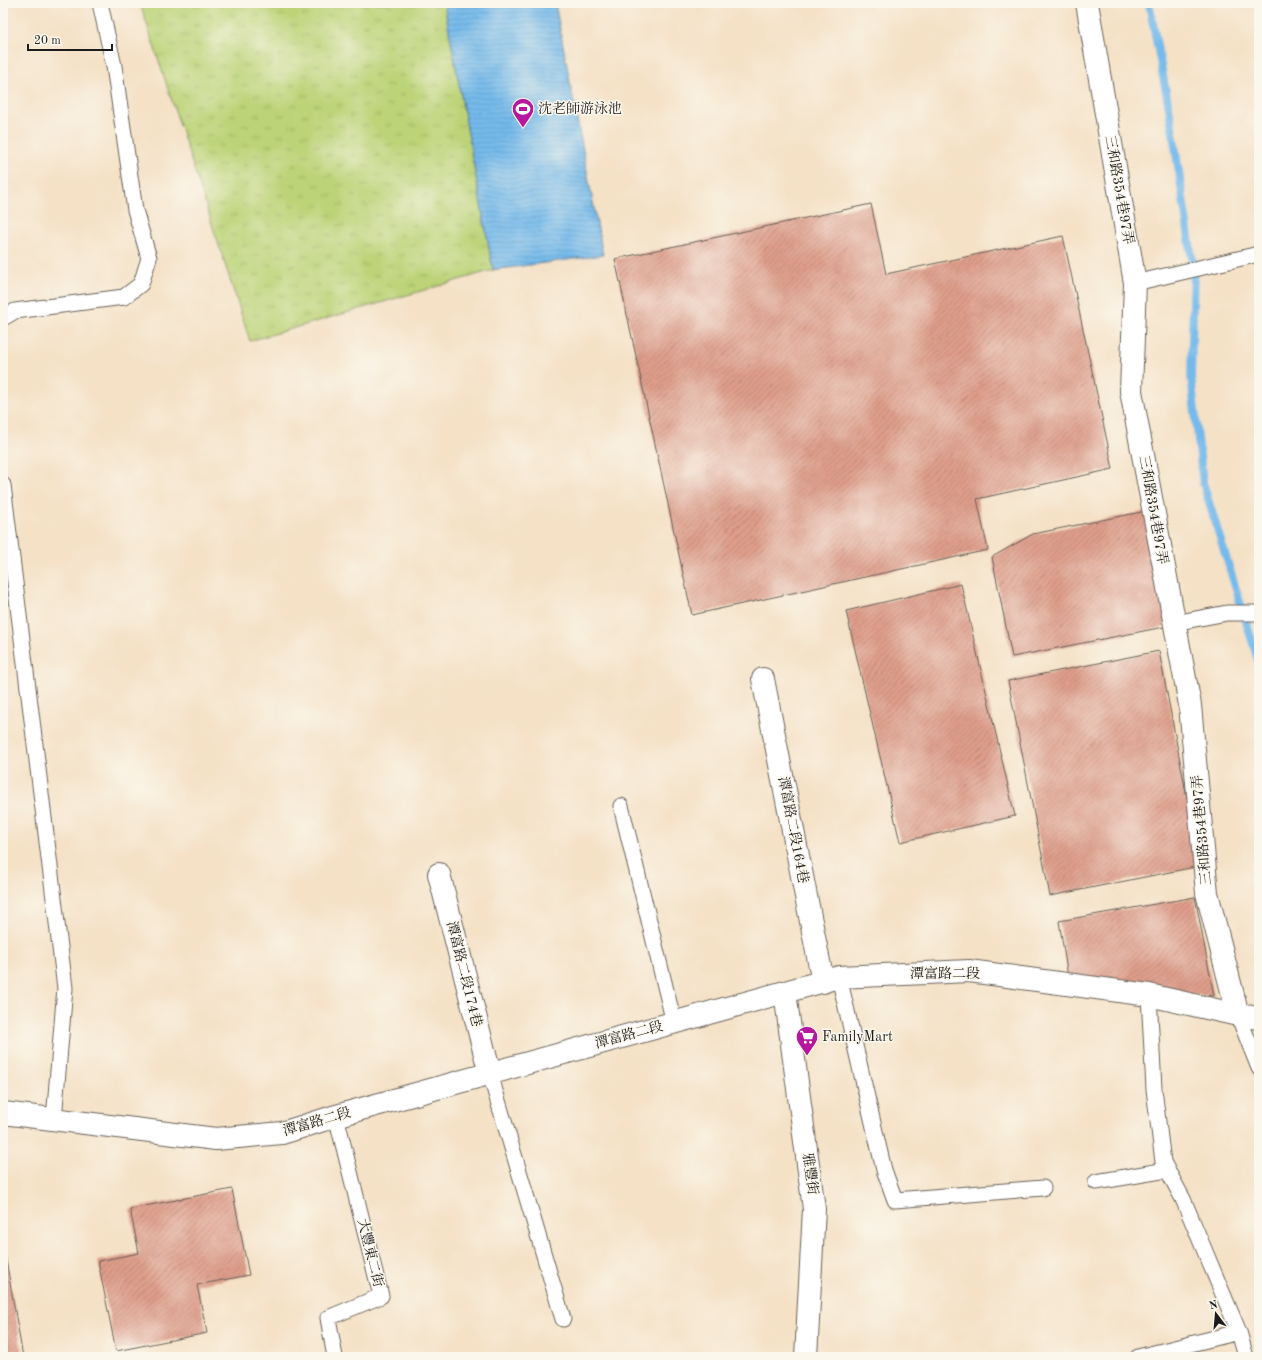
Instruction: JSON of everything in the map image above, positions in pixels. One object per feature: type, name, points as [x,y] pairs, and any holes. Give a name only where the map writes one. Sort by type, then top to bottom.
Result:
[{"type":"street","name":"三和路354巷97弄","points":[[1087,3],[1135,283],[1131,391],[1190,705],[1207,893],[1249,1017]]},
{"type":"street","name":"潭富路二段164巷","points":[[762,679],[831,980]]},
{"type":"street","name":"潭富路二段174巷","points":[[439,874],[490,1074]]},
{"type":"street","name":"潭富路二段","points":[[3,1113],[216,1139],[282,1133],[336,1116],[831,980],[969,971],[1149,995],[1249,1017]]},
{"type":"street","name":"雅豐街","points":[[784,992],[814,1209],[806,1357]]},
{"type":"lane","points":[[3,318],[15,311],[124,296],[141,284],[149,258],[134,210],[114,66],[100,3]]},
{"type":"lane","points":[[1135,283],[1259,254]]},
{"type":"lane","points":[[3,485],[65,988],[54,1119]]},
{"type":"lane","points":[[1174,623],[1227,613],[1259,613]]},
{"type":"lane","points":[[620,806],[674,1023]]},
{"type":"lane","points":[[831,980],[884,1170],[895,1200],[1043,1188]]},
{"type":"lane","points":[[1149,995],[1154,1089],[1163,1162],[1183,1199],[1239,1332],[1246,1357]]},
{"type":"lane","points":[[1249,1017],[1259,1068]]},
{"type":"lane","points":[[490,1074],[563,1319]]},
{"type":"lane","name":"大豐東二街","points":[[335,1357],[328,1318],[381,1296],[336,1116]]},
{"type":"lane","points":[[1096,1182],[1167,1170]]},
{"type":"lane","points":[[1138,1357],[1239,1332]]},
{"type":"green space","points":[[140,3],[444,3],[493,270],[250,341]]},
{"type":"water","name":"沈老師游泳池","points":[[444,3],[555,3],[603,255],[493,270]]},
{"type":"building","points":[[871,204],[886,274],[1063,236],[1113,469],[977,499],[988,550],[692,615],[615,259]]},
{"type":"building","points":[[1156,509],[1174,625],[1012,657],[992,557],[1033,534]]},
{"type":"building","points":[[961,584],[1015,816],[900,842],[846,611]]},
{"type":"building","points":[[1159,651],[1200,866],[1050,896],[1008,681]]},
{"type":"building","points":[[1195,897],[1214,996],[1069,983],[1059,921]]},
{"type":"building","points":[[232,1189],[249,1275],[197,1285],[207,1333],[116,1351],[98,1261],[139,1253],[130,1209]]},
{"type":"building","points":[[4,1248],[23,1357],[3,1357]]},
{"type":"waterway","points":[[1149,3],[1170,113],[1194,271],[1191,376],[1203,483],[1259,663]]},
{"type":"place","name":"沈老師游泳池","points":[[523,128]]},
{"type":"place","name":"FamilyMart","points":[[807,1056]]}]
